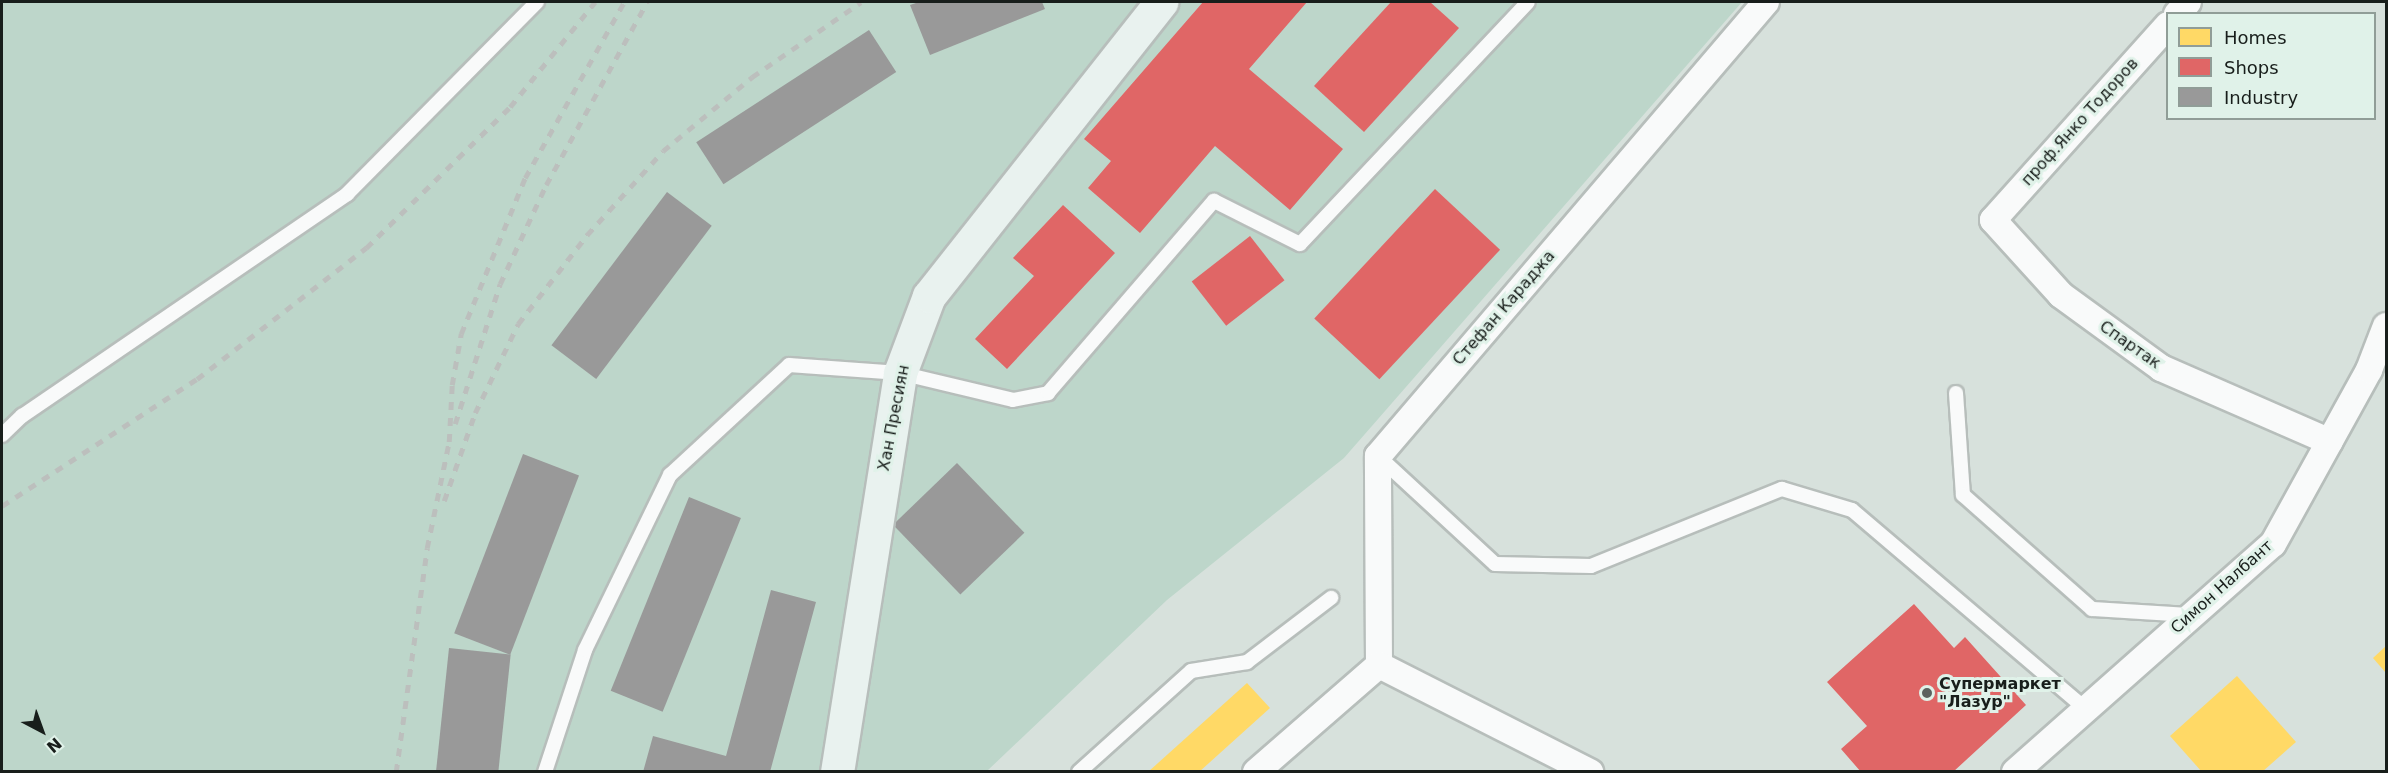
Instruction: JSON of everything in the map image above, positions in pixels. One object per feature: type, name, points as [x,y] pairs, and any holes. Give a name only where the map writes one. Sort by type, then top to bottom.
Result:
[{"type":"street","name":"Хан Пресиян","points":[[837,771],[900,373],[929,296],[1161,2]]},
{"type":"street","name":"Стефан Караджа","points":[[1378,456],[1766,2]]},
{"type":"street","name":"проф.Янко Тодоров","points":[[1993,220],[2166,27]]},
{"type":"street","name":"Спартак","points":[[1993,220],[2061,294],[2161,368],[2330,442]]},
{"type":"street","name":"Симон Налбант","points":[[2015,771],[2273,544],[2369,370],[2386,326]]},
{"type":"street","points":[[1256,771],[1379,665],[1378,456]]},
{"type":"street","points":[[1379,665],[1590,771]]},
{"type":"lane","points":[[2,435],[22,416],[347,194],[537,2]]},
{"type":"lane","points":[[545,771],[585,650],[669,475],[789,364],[900,373],[1013,399],[1048,393],[1214,201],[1300,244],[1528,2]]},
{"type":"lane","points":[[1956,393],[1963,495],[2092,609],[2193,615]]},
{"type":"lane","points":[[1378,456],[1495,564],[1591,566],[1782,489],[1852,510],[2086,710]]},
{"type":"lane","points":[[1079,771],[1191,671],[1247,662],[1331,598]]},
{"type":"green space","points":[[2,2],[1742,2],[1344,458],[1167,600],[987,771],[2,772]]},
{"type":"building: Homes","points":[[2386,646],[2386,673],[2373,658]]},
{"type":"building: Homes","points":[[2237,676],[2296,742],[2262,772],[2202,772],[2170,736]]},
{"type":"building: Homes","points":[[1247,683],[1270,708],[1199,772],[1148,772]]},
{"type":"building: Shops","points":[[1203,2],[1307,2],[1249,69],[1343,149],[1290,210],[1215,146],[1140,233],[1088,188],[1111,161],[1084,139]]},
{"type":"building: Shops","points":[[1391,2],[1430,2],[1459,28],[1364,132],[1314,86]]},
{"type":"building: Shops","points":[[1435,189],[1500,250],[1379,379],[1314,318]]},
{"type":"building: Shops","points":[[1063,205],[1115,253],[1007,369],[975,339],[1034,276],[1013,258]]},
{"type":"building: Shops","points":[[1250,236],[1284,280],[1226,326],[1192,282]]},
{"type":"building: Shops","name":"Супермаркет \"Лазур\"","points":[[1914,604],[1954,648],[1965,637],[2026,705],[1953,772],[1861,772],[1841,749],[1867,726],[1827,682]]},
{"type":"building: Industry","points":[[919,2],[1042,2],[1045,9],[930,55],[910,5]]},
{"type":"building: Industry","points":[[869,30],[896,72],[723,184],[696,142]]},
{"type":"building: Industry","points":[[667,192],[712,226],[596,379],[551,345]]},
{"type":"building: Industry","points":[[523,454],[579,476],[510,655],[454,633]]},
{"type":"building: Industry","points":[[957,463],[1024,533],[960,595],[893,525]]},
{"type":"building: Industry","points":[[689,497],[741,518],[663,712],[611,691]]},
{"type":"building: Industry","points":[[771,590],[816,602],[770,772],[643,772],[653,736],[726,756]]},
{"type":"building: Industry","points":[[449,648],[511,654],[498,772],[436,772]]},
{"type":"railway","points":[[2,506],[197,379],[366,248],[510,107],[595,2]]},
{"type":"railway","points":[[396,772],[427,548],[449,442],[452,385],[461,334],[525,178],[624,2]]},
{"type":"railway","points":[[455,424],[500,284],[546,185],[647,2]]},
{"type":"railway","points":[[444,501],[475,413],[518,324],[587,235],[663,151],[752,77],[861,2]]},
{"type":"place","name":"Супермаркет \"Лазур\"","points":[[1927,693]]}]
